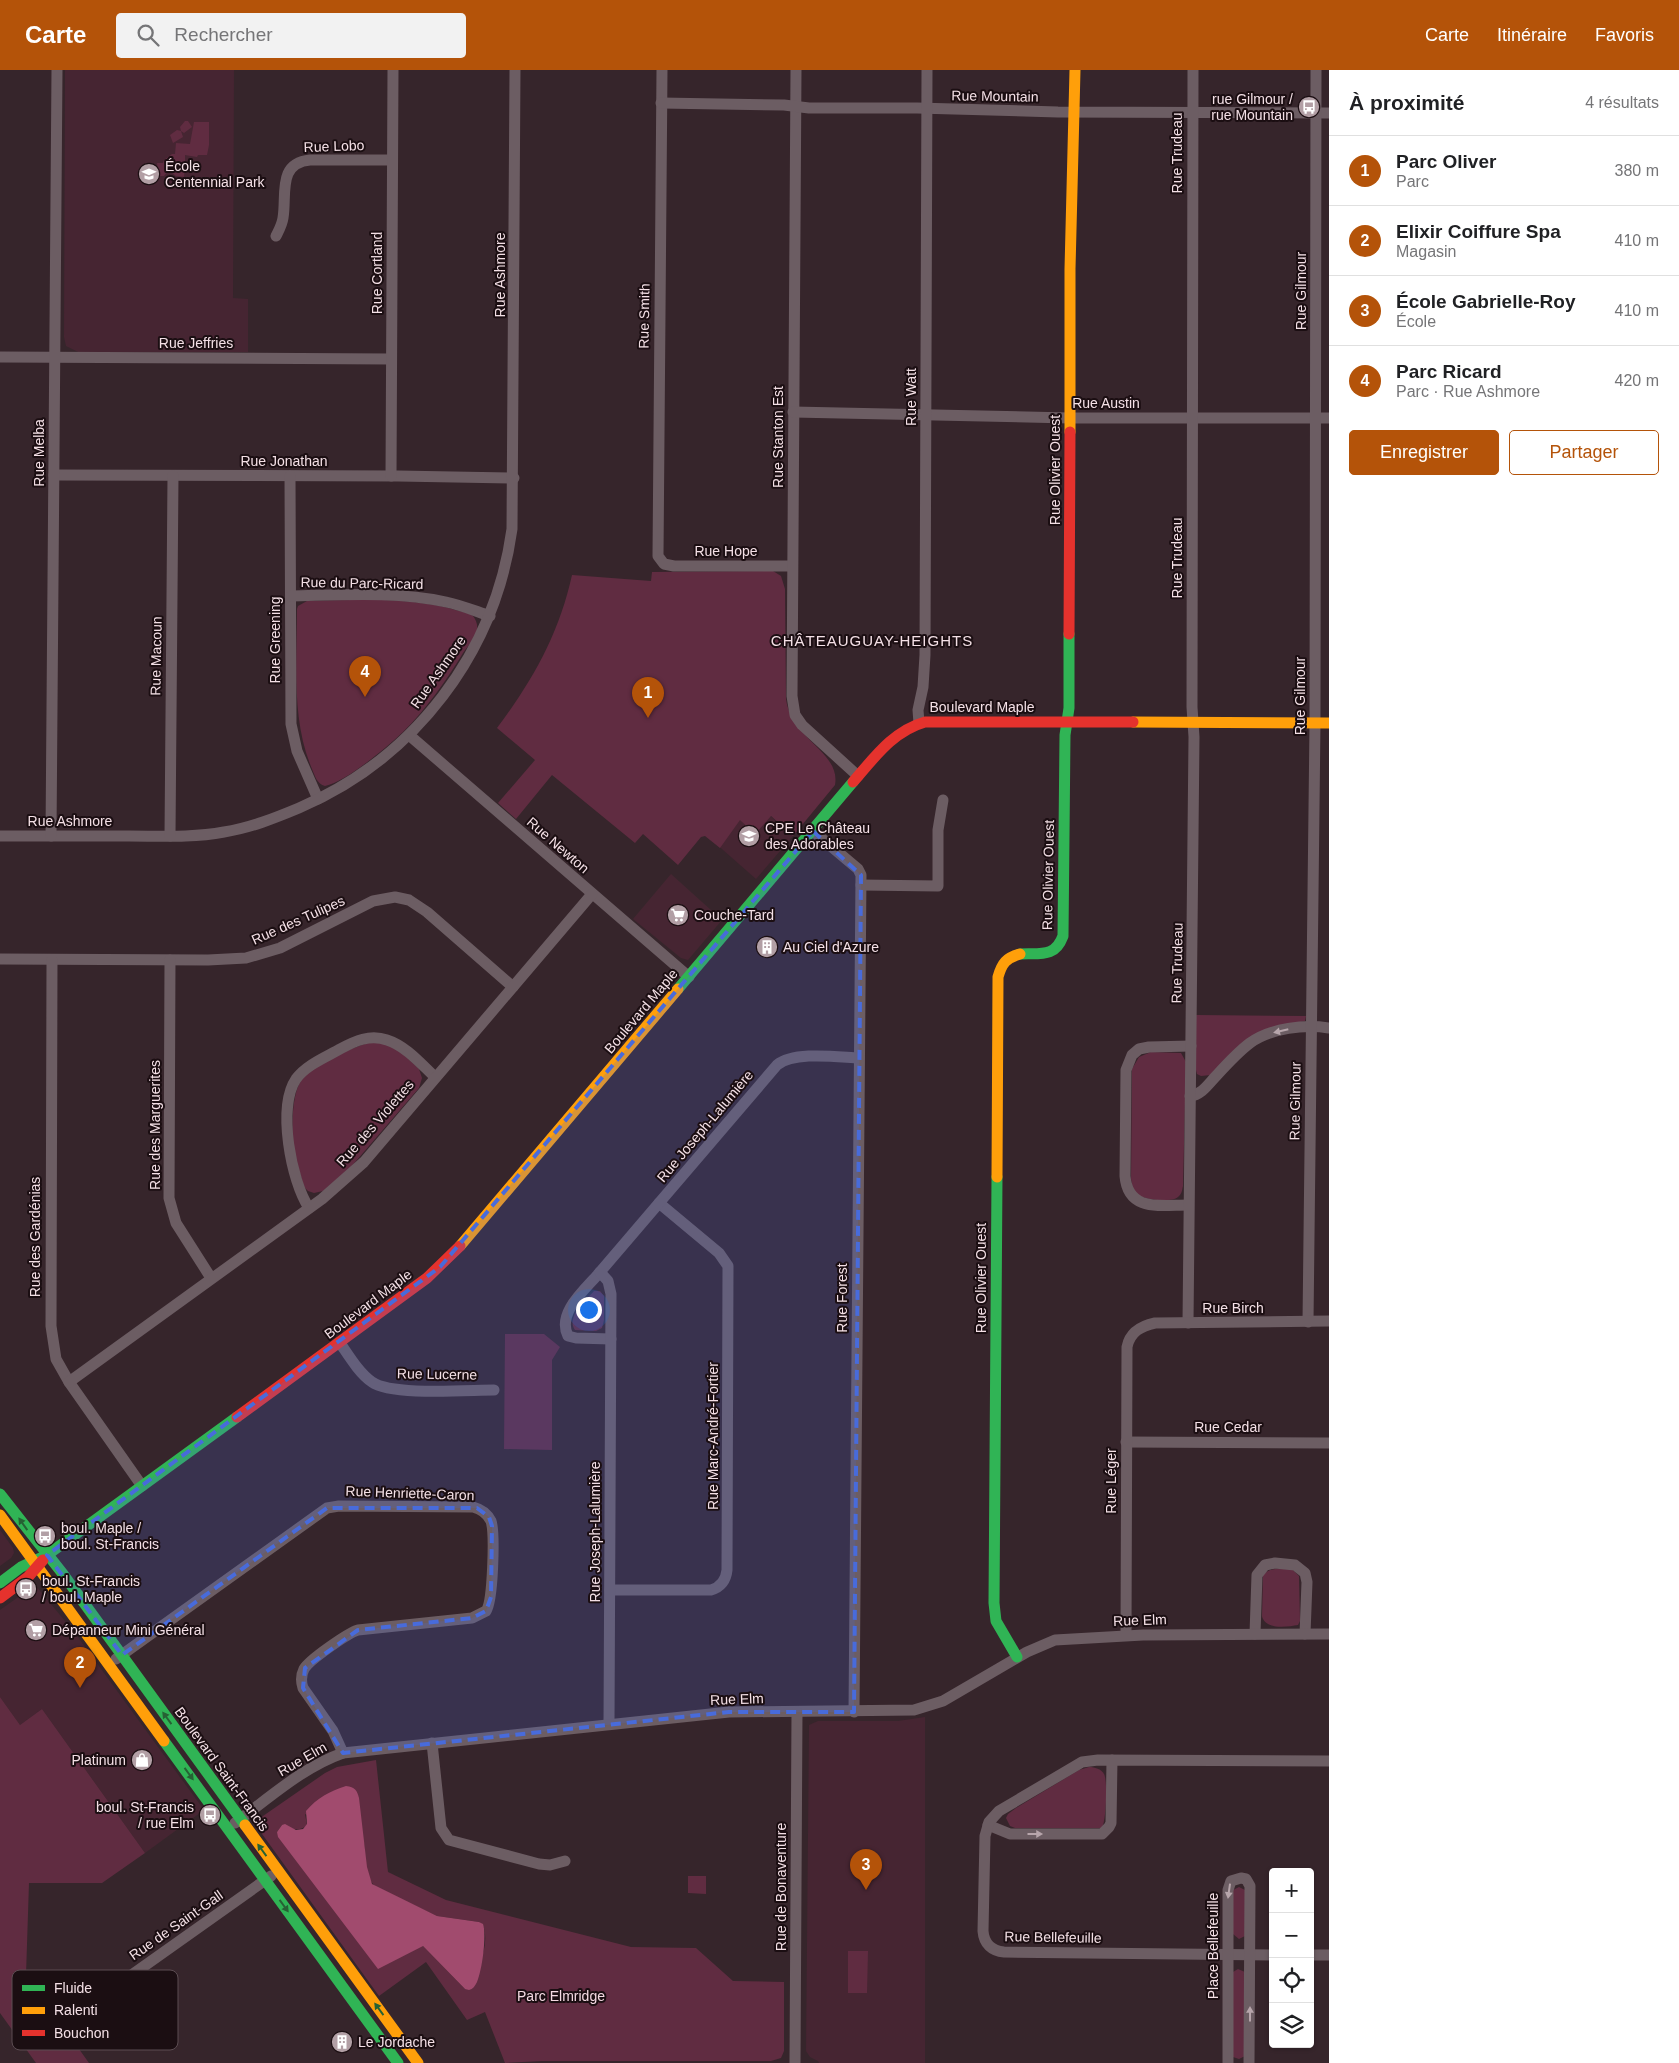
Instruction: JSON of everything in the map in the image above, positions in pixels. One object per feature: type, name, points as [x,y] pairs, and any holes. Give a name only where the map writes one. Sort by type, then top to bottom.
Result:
[{"type":"street","name":"Rue Melba","points":[[51,836],[57,70]]},
{"type":"street","name":"Rue Cortland","points":[[391,476],[393,70]]},
{"type":"street","name":"Rue Ashmore","points":[[0,836],[170,836],[214,834],[249,827],[283,815],[318,799],[364,772],[409,735],[453,682],[478,641],[498,595],[508,553],[513,514],[515,70]]},
{"type":"street","name":"Rue Smith","points":[[660,562],[657,546],[662,70]]},
{"type":"street","name":"Rue Stanton Est","points":[[796,70],[792,696],[795,715],[812,736],[858,776]]},
{"type":"street","name":"Rue Watt","points":[[919,723],[918,710],[925,666],[928,70]]},
{"type":"street","name":"Rue Olivier Ouest","points":[[1017,1657],[996,1621],[994,1603],[998,977],[1001,964],[1008,957],[1017,954],[1048,953],[1059,947],[1062,940],[1065,735],[1069,698],[1070,224],[1075,70]]},
{"type":"street","name":"Rue Trudeau","points":[[1188,1323],[1193,722],[1192,70]]},
{"type":"street","name":"Rue Gilmour","points":[[1308,1322],[1315,723],[1316,70]]},
{"type":"street","name":"Rue Mountain","points":[[661,103],[784,105],[809,108],[1074,112],[1329,112]]},
{"type":"street","name":"Rue Lobo","points":[[276,236],[283,220],[286,175],[303,160],[392,160]]},
{"type":"street","name":"Rue Jeffries","points":[[0,357],[392,359]]},
{"type":"street","name":"Rue Austin","points":[[793,412],[1070,418],[1329,418]]},
{"type":"street","name":"Rue Jonathan","points":[[54,475],[514,478]]},
{"type":"street","name":"Rue Macoun","points":[[170,836],[173,476]]},
{"type":"street","name":"Rue Greening","points":[[290,476],[290,700],[292,733],[297,751],[318,799]]},
{"type":"street","name":"Rue Hope","points":[[660,562],[674,566],[792,566]]},
{"type":"street","name":"Rue du Parc-Ricard","points":[[291,596],[422,598],[458,604],[490,616]]},
{"type":"street","name":"Boulevard Maple","points":[[0,1583],[35,1564],[340,1343],[427,1278],[447,1260],[858,776],[890,740],[903,730],[919,723],[1329,723]]},
{"type":"street","name":"Rue Newton","points":[[409,735],[689,977]]},
{"type":"street","points":[[861,885],[938,886],[938,830],[943,800]]},
{"type":"street","name":"Rue Forest","points":[[813,831],[858,869],[861,875],[854,1712]]},
{"type":"street","name":"Rue des Violettes","points":[[69,1382],[309,1208],[355,1171],[592,894]]},
{"type":"street","name":"Rue des Tulipes","points":[[0,960],[236,960],[257,956],[280,948],[373,902],[396,897],[409,900],[427,912],[513,987]]},
{"type":"street","name":"Rue des Gardénias","points":[[52,960],[51,1326],[56,1360],[69,1382],[142,1486]]},
{"type":"street","name":"Rue des Marguerites","points":[[170,960],[170,1198],[176,1223],[211,1278]]},
{"type":"street","points":[[1190,1096],[1202,1091],[1241,1050],[1260,1037],[1311,1026],[1329,1028]]},
{"type":"street","points":[[309,1208],[298,1187],[289,1151],[290,1098],[295,1080],[300,1074],[348,1045],[374,1037],[386,1039],[402,1047],[435,1077]]},
{"type":"street","points":[[1188,1205],[1148,1204],[1137,1201],[1129,1193],[1125,1176],[1126,1070],[1132,1055],[1144,1048],[1191,1046]]},
{"type":"street","name":"Rue Joseph-Lalumière","points":[[612,1339],[568,1336],[566,1332],[567,1313],[772,1070],[782,1060],[796,1057],[860,1058]]},
{"type":"street","name":"Rue Marc-André-Fortier","points":[[610,1590],[711,1590],[721,1585],[726,1576],[728,1266],[719,1253],[659,1203]]},
{"type":"street","name":"Rue Joseph-Lalumière","points":[[600,1272],[606,1277],[610,1287],[612,1339],[610,1724]]},
{"type":"street","name":"Rue Birch","points":[[1138,1330],[1155,1323],[1329,1321]]},
{"type":"street","name":"Rue Léger","points":[[1126,1635],[1127,1347],[1130,1337],[1138,1330]]},
{"type":"street","name":"Rue Lucerne","points":[[340,1343],[368,1379],[383,1387],[408,1390],[494,1390]]},
{"type":"street","name":"Rue Cedar","points":[[1126,1442],[1329,1442]]},
{"type":"street","name":"Boulevard Saint-Francis","points":[[0,1494],[5,1498],[122,1655],[418,2063]]},
{"type":"street","name":"Rue Henriette-Caron","points":[[109,1664],[327,1508],[339,1506],[473,1508],[482,1510],[489,1517],[492,1532],[491,1597],[486,1611],[472,1618],[358,1630],[346,1636],[305,1668],[302,1680],[303,1688],[332,1731],[344,1754]]},
{"type":"street","points":[[0,1516],[398,2063]]},
{"type":"street","name":"Boulevard Maple","points":[[0,1598],[28,1577],[35,1564]]},
{"type":"street","points":[[1255,1634],[1258,1571],[1270,1564],[1289,1564],[1299,1566],[1306,1578],[1305,1634]]},
{"type":"street","name":"Rue Elm","points":[[227,1828],[303,1773],[320,1763],[344,1754],[729,1712],[905,1711],[933,1705],[965,1690],[1017,1657],[1040,1645],[1055,1640],[1126,1635],[1329,1634]]},
{"type":"street","name":"Rue de Bonaventure","points":[[795,2063],[797,1712]]},
{"type":"street","points":[[432,1743],[441,1828],[446,1838],[457,1844],[539,1864],[550,1865],[565,1861]]},
{"type":"street","points":[[1112,1760],[1111,1823],[1102,1834],[1010,1834],[988,1825],[999,1811],[1076,1764],[1089,1760],[1112,1760],[1329,1762]]},
{"type":"street","name":"Rue Bellefeuille","points":[[988,1825],[984,1844],[983,1931],[986,1942],[994,1950],[1004,1952],[1269,1955]]},
{"type":"street","name":"Rue de Saint-Gall","points":[[139,1970],[278,1871]]},
{"type":"street","name":"Place Bellefeuille","points":[[1228,2063],[1229,1885],[1232,1881],[1241,1878],[1249,1882],[1250,1886],[1250,2063]]},
{"type":"street","points":[[1314,1955],[1329,1955]]},
{"type":"highlighted area","points":[[813,831],[861,875],[854,1712],[729,1712],[343,1753],[303,1688],[305,1668],[358,1630],[472,1618],[486,1611],[491,1597],[492,1526],[489,1517],[477,1508],[327,1508],[122,1655],[47,1555],[440,1267]]},
{"type":"shaded area","name":"École Centennial Park","points":[[65,70],[234,70],[233,298],[248,299],[248,352],[78,352],[66,346],[64,337]]},
{"type":"shaded area","name":"CPE Le Château des Adorables","points":[[744,793],[793,836],[756,879],[706,835]]},
{"type":"shaded area","points":[[671,874],[722,920],[688,960],[681,958],[633,919]]},
{"type":"shaded area","points":[[0,1530],[13,1548],[14,1553],[11,1558],[0,1566]]},
{"type":"shaded area","points":[[36,1586],[74,1632],[204,1810],[145,1853],[42,1709],[20,1725],[0,1697],[0,1610]]},
{"type":"shaded area","points":[[925,1717],[925,2063],[819,2063],[810,2057],[806,2051],[809,1725],[818,1721],[898,1721]]},
{"type":"shaded area","points":[[346,1786],[355,1789],[359,1798],[367,1867],[372,1884],[437,1916],[483,1924],[484,1944],[482,1962],[479,1977],[472,1989],[465,1989],[423,1946],[378,1969],[278,1837],[277,1832],[285,1824],[296,1830],[303,1829],[307,1824],[306,1811],[310,1806],[324,1796]]},
{"type":"green space","points":[[185,121],[188,121],[192,127],[184,133],[180,127]]},
{"type":"green space","points":[[194,122],[209,122],[207,155],[198,155],[197,157],[185,155],[187,165],[185,166],[184,177],[176,176],[171,172],[167,172],[164,176],[159,176],[157,163],[163,163],[172,154],[175,154],[176,143],[190,144]]},
{"type":"green space","points":[[177,130],[181,131],[183,137],[173,143],[170,135]]},
{"type":"green space","points":[[773,571],[781,576],[785,589],[786,699],[790,713],[805,735],[831,763],[835,773],[835,785],[793,836],[771,816],[755,834],[740,820],[720,848],[705,836],[701,837],[678,865],[643,834],[635,843],[552,775],[516,819],[498,803],[535,760],[497,728],[522,692],[543,656],[560,617],[572,575],[651,581],[652,572]]},
{"type":"green space","points":[[383,600],[422,603],[470,614],[473,616],[477,626],[473,639],[450,674],[411,723],[377,755],[344,778],[325,786],[318,782],[315,777],[305,750],[298,710],[296,670],[297,609],[298,606],[307,601]]},
{"type":"green space","points":[[1196,1015],[1306,1016],[1305,1021],[1273,1028],[1211,1075],[1201,1076],[1197,1074],[1196,1070]]},
{"type":"green space","points":[[368,1043],[383,1043],[399,1050],[419,1069],[422,1078],[419,1088],[350,1168],[323,1191],[314,1193],[308,1191],[304,1187],[294,1147],[293,1116],[298,1087],[308,1074],[323,1062]]},
{"type":"green space","points":[[1151,1052],[1181,1053],[1186,1062],[1183,1186],[1179,1196],[1170,1200],[1145,1198],[1136,1194],[1131,1179],[1132,1069],[1139,1057]]},
{"type":"green space","points":[[594,1291],[600,1291],[604,1296],[602,1328],[596,1331],[575,1330],[573,1320],[575,1315]]},
{"type":"green space","points":[[505,1334],[544,1334],[560,1347],[552,1360],[552,1450],[504,1449]]},
{"type":"green space","points":[[1286,1568],[1293,1570],[1299,1576],[1300,1621],[1298,1625],[1293,1626],[1272,1626],[1267,1624],[1262,1616],[1263,1575],[1271,1570]]},
{"type":"green space","points":[[0,1697],[20,1725],[42,1709],[145,1853],[102,1883],[29,1883],[26,1970],[12,1970],[12,2030],[0,2013]]},
{"type":"green space","name":"Parc Elmridge","points":[[376,1760],[388,1872],[446,1900],[631,1947],[696,1948],[733,1981],[784,1982],[784,2051],[781,2058],[771,2061],[542,2061],[505,2063],[485,2012],[467,2020],[426,1962],[379,1996],[257,1827],[263,1816],[325,1773],[337,1767]],"holes":[[[305,1814],[364,1843],[368,1873],[377,1888],[437,1916],[479,1922],[483,1925],[485,1934],[484,1950],[478,1966],[465,1989],[423,1946],[277,1832],[282,1825],[301,1829],[307,1825]]]},
{"type":"green space","points":[[1089,1767],[1100,1770],[1105,1778],[1105,1810],[1102,1828],[1015,1828],[1010,1826],[1006,1818],[1016,1808],[1079,1770]]},
{"type":"green space","points":[[688,1876],[706,1876],[706,1894],[688,1893]]},
{"type":"green space","points":[[1239,1887],[1245,1890],[1245,1936],[1239,1939],[1233,1934],[1233,1890]]},
{"type":"green space","points":[[848,1951],[868,1951],[867,1993],[848,1993]]},
{"type":"green space","points":[[1238,1969],[1245,1972],[1245,2056],[1239,2059],[1233,2057],[1233,1972]]},
{"type":"green space","points":[[27,2050],[80,2050],[89,2063],[36,2063]]},
{"type":"traffic: fast","points":[[1020,954],[1040,954],[1051,951],[1056,948],[1063,936],[1065,735],[1069,708],[1069,634]]},
{"type":"traffic: fast","points":[[678,989],[853,782]]},
{"type":"traffic: fast","points":[[997,1177],[994,1603],[996,1621],[1017,1657]]},
{"type":"traffic: fast","points":[[0,1583],[21,1567],[47,1555],[237,1417]]},
{"type":"traffic: fast","points":[[0,1494],[63,1574],[245,1825]]},
{"type":"traffic: fast","points":[[164,1741],[398,2063]]},
{"type":"traffic: slow","points":[[1070,432],[1070,269],[1075,70]]},
{"type":"traffic: slow","points":[[1133,722],[1329,723]]},
{"type":"traffic: slow","points":[[997,1177],[998,977],[1005,962],[1011,957],[1020,954]]},
{"type":"traffic: slow","points":[[460,1246],[678,989]]},
{"type":"traffic: slow","points":[[0,1515],[164,1741]]},
{"type":"traffic: slow","points":[[245,1825],[418,2063]]},
{"type":"traffic: jam","points":[[1069,634],[1070,432]]},
{"type":"traffic: jam","points":[[853,782],[885,746],[903,732],[925,722],[1133,722]]},
{"type":"traffic: jam","points":[[237,1417],[427,1278],[460,1246]]},
{"type":"traffic: jam","points":[[0,1598],[28,1577],[43,1560]]},
{"type":"place","name":"rue Gilmour / rue Mountain","points":[[1309,107]]},
{"type":"place","name":"École Centennial Park","points":[[149,174]]},
{"type":"place","name":"Parc Ricard","points":[[365,697]]},
{"type":"place","name":"Parc Oliver","points":[[648,718]]},
{"type":"place","name":"CPE Le Château des Adorables","points":[[749,836]]},
{"type":"place","name":"Couche-Tard","points":[[678,915]]},
{"type":"place","name":"Au Ciel d'Azure","points":[[767,947]]},
{"type":"place","name":"boul. Maple / boul. St-Francis","points":[[45,1536]]},
{"type":"place","name":"boul. St-Francis / boul. Maple","points":[[26,1589]]},
{"type":"place","name":"Dépanneur Mini Général","points":[[36,1630]]},
{"type":"place","name":"Elixir Coiffure Spa","points":[[80,1688]]},
{"type":"place","name":"Platinum","points":[[142,1760]]},
{"type":"place","name":"boul. St-Francis / rue Elm","points":[[210,1815]]},
{"type":"place","name":"École Gabrielle-Roy","points":[[866,1890]]},
{"type":"place","name":"Le Jordache","points":[[342,2042]]},
{"type":"district","name":"CHÂTEAUGUAY-HEIGHTS","points":[[872,640]]}]
